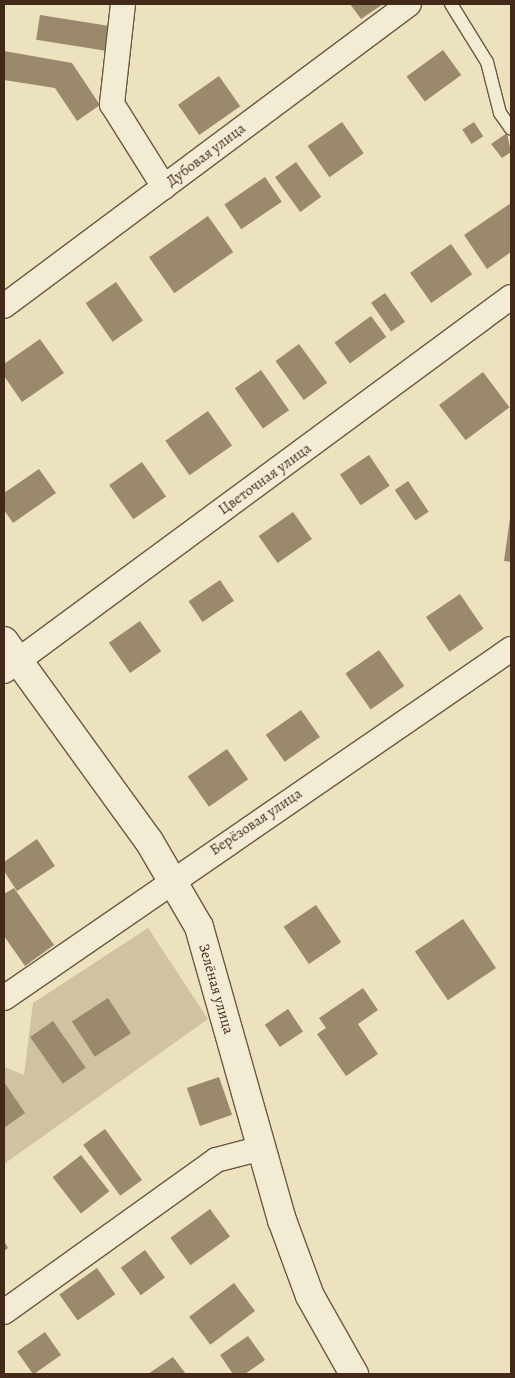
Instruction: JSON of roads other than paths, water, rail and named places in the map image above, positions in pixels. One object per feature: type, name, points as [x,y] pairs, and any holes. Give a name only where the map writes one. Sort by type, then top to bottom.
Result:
[{"type":"street","points":[[123,4],[112,104],[164,186]]},
{"type":"street","name":"Дубовая улица","points":[[4,306],[409,4]]},
{"type":"street","name":"Цветочная улица","points":[[8,658],[511,297]]},
{"type":"street","name":"Берёзовая улица","points":[[4,998],[174,878],[511,649]]},
{"type":"street","name":"Зелёная улица","points":[[8,658],[174,878],[198,927],[262,1148],[310,1296],[354,1374]]},
{"type":"street","points":[[4,1312],[216,1160],[262,1148]]},
{"type":"lane","points":[[451,4],[487,62],[500,113],[511,129]]}]
